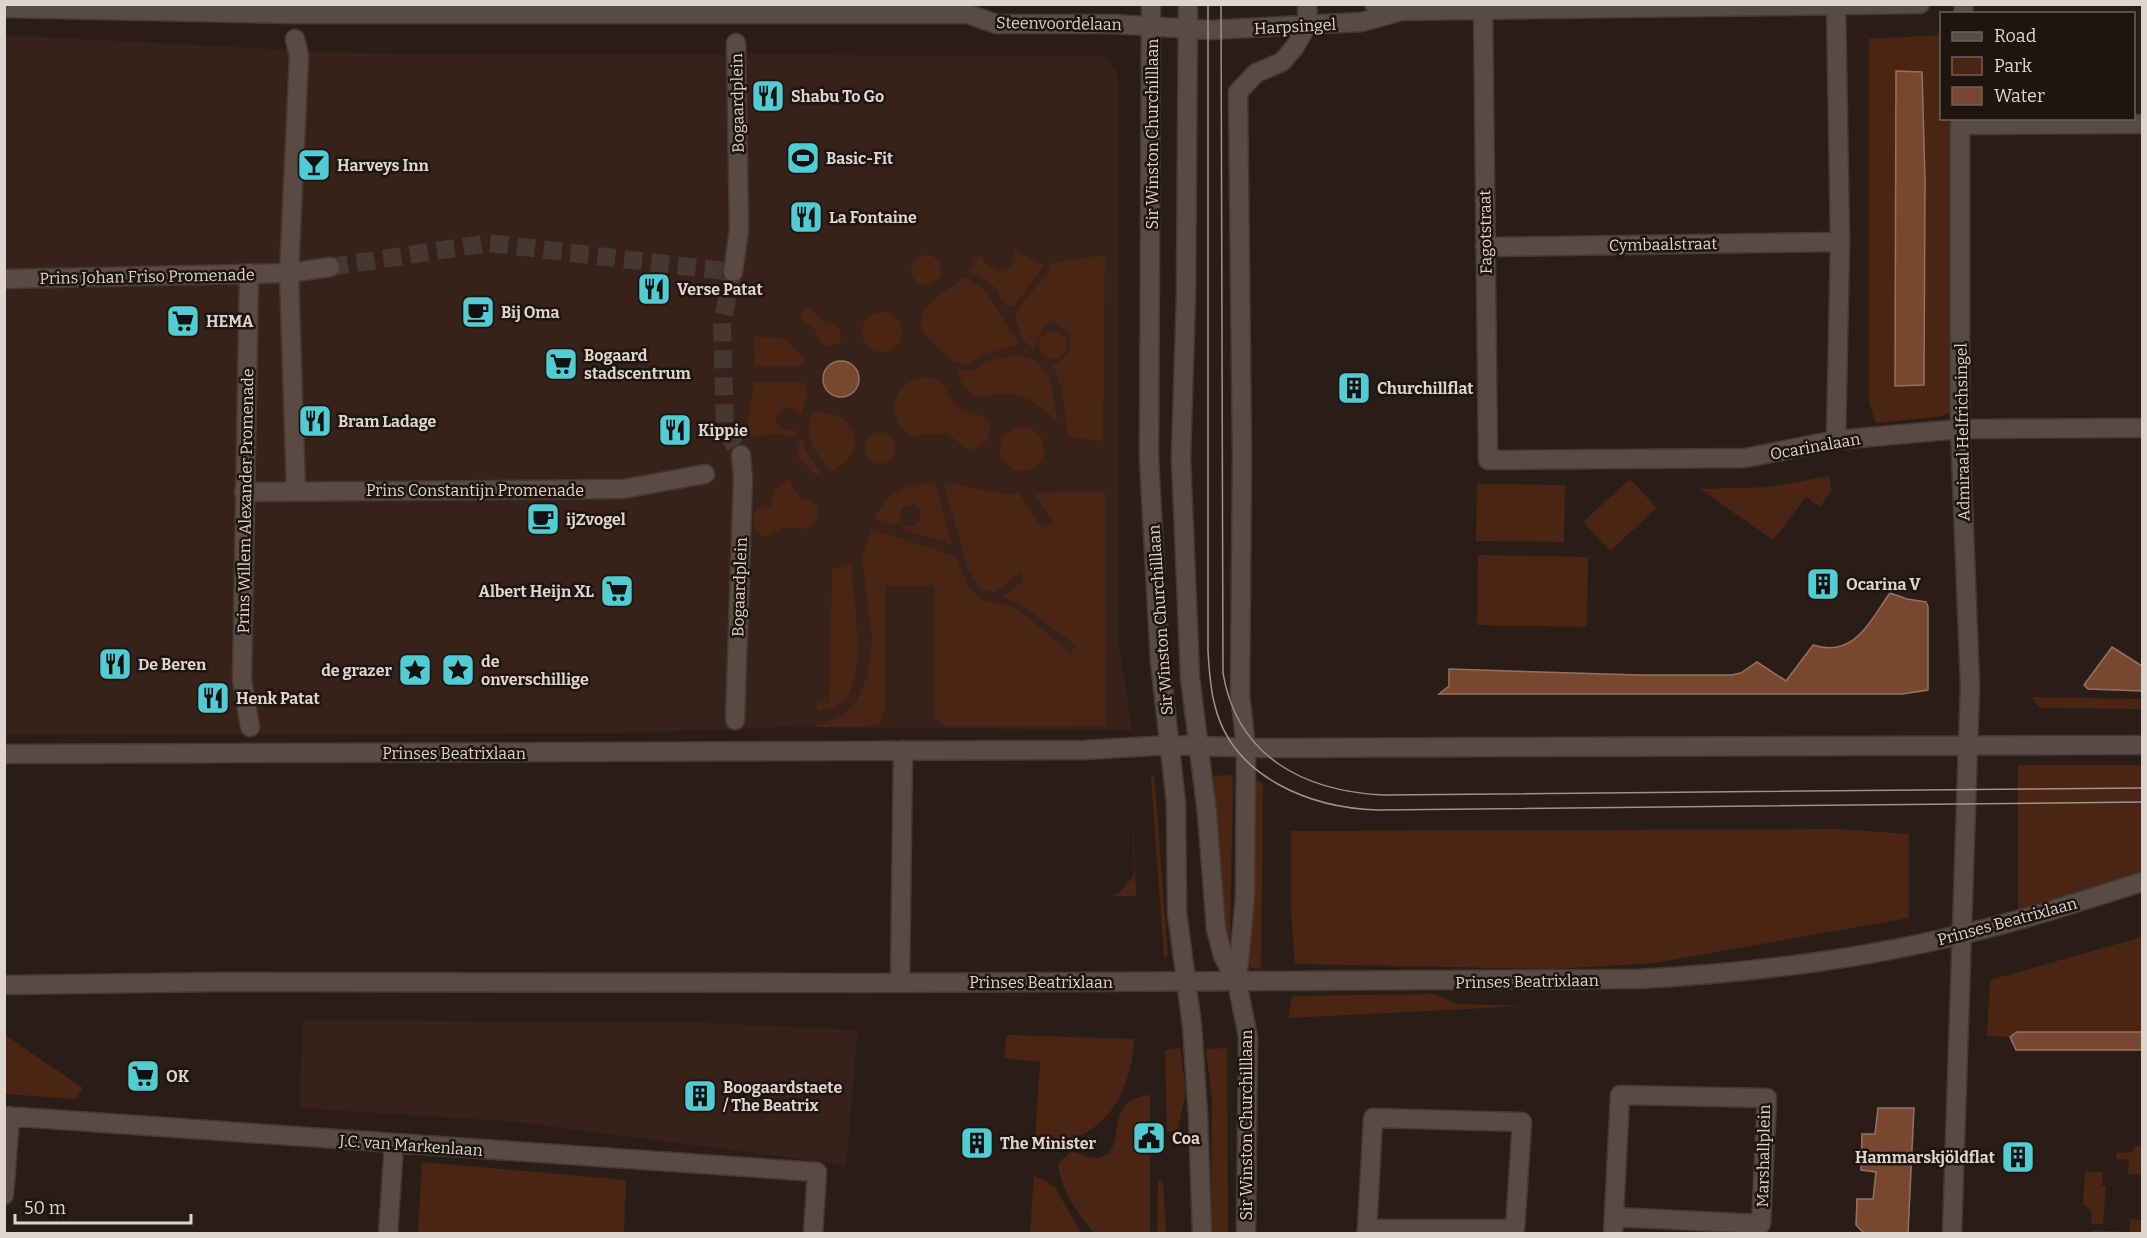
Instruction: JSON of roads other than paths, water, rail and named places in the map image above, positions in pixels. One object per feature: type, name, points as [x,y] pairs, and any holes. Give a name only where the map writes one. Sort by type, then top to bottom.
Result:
[{"type":"street","name":"Sir Winston Churchilllaan","points":[[1151,4],[1149,458],[1160,662],[1176,801],[1177,913],[1192,1025],[1202,1233]]},
{"type":"street","name":"Sir Winston Churchilllaan","points":[[1188,4],[1186,294],[1180,458],[1190,686],[1208,813],[1216,929],[1224,956],[1237,982],[1248,1037],[1246,1233]]},
{"type":"street","points":[[1308,4],[1308,24]]},
{"type":"street","name":"Harpsingel","points":[[1374,4],[1401,10],[1483,7],[1920,4]]},
{"type":"street","points":[[1836,5],[1840,242],[1836,440]]},
{"type":"street","name":"Fagotstraat","points":[[1483,7],[1488,460]]},
{"type":"street","name":"Steenvoordelaan","points":[[4,8],[972,8],[996,24],[1097,23],[1188,30]]},
{"type":"street","name":"Harpsingel","points":[[1188,30],[1362,22],[1401,10]]},
{"type":"street","name":"Sir Winston Churchilllaan","points":[[1237,982],[1245,898],[1246,748],[1240,694],[1242,457],[1238,92],[1256,74],[1282,62],[1308,24]]},
{"type":"street","points":[[295,39],[299,56],[289,273],[296,491]]},
{"type":"street","name":"Bogaardplein","points":[[734,272],[739,230],[736,43]]},
{"type":"street","points":[[1960,122],[2142,124]]},
{"type":"street","name":"Admiraal Helfrichsingel","points":[[1952,1233],[1970,686],[1960,429],[1960,122]]},
{"type":"street","name":"Cymbaalstraat","points":[[1485,247],[1840,242]]},
{"type":"street","name":"Prins Johan Friso Promenade","points":[[4,279],[289,273],[330,267]]},
{"type":"street","name":"Prins Willem Alexander Promenade","points":[[249,273],[242,680],[250,728]]},
{"type":"street","name":"Ocarinalaan","points":[[1488,460],[1745,458],[1836,440],[1960,429],[2142,429]]},
{"type":"street","name":"Bogaardplein","points":[[735,720],[743,478],[741,454]]},
{"type":"street","name":"Prins Constantijn Promenade","points":[[244,492],[623,489],[705,474]]},
{"type":"street","name":"Prinses Beatrixlaan","points":[[4,754],[1084,750],[1171,745],[1246,748],[2142,745]]},
{"type":"street","points":[[900,983],[903,750]]},
{"type":"street","name":"Prinses Beatrixlaan","points":[[4,985],[220,982],[900,983],[1582,980],[1730,974],[1826,961],[1962,935],[2142,882]]},
{"type":"street","name":"Marshallplein","points":[[1620,1095],[1767,1098],[1761,1224],[1613,1225],[1620,1095]]},
{"type":"street","points":[[4,1195],[7,1116]]},
{"type":"street","name":"J.C. van Markenlaan","points":[[7,1116],[817,1172],[813,1233]]},
{"type":"street","points":[[1373,1118],[1522,1122],[1515,1229],[1366,1231],[1373,1118]]},
{"type":"street","points":[[388,1233],[394,1144]]},
{"type":"water","points":[[1896,71],[1922,72],[1925,181],[1924,385],[1895,386]]},
{"type":"water","points":[[841,361],[854,366],[859,379],[854,392],[841,397],[828,392],[823,379],[828,366]]},
{"type":"water","points":[[1890,593],[1926,602],[1928,607],[1928,690],[1902,694],[1439,694],[1449,686],[1449,669],[1638,675],[1731,675],[1741,673],[1757,662],[1786,681],[1813,645],[1828,648],[1840,646],[1859,635]]},
{"type":"water","points":[[2112,647],[2142,666],[2142,691],[2088,689],[2084,685]]},
{"type":"water","points":[[2017,1032],[2142,1032],[2142,1050],[2016,1050],[2010,1037]]},
{"type":"water","points":[[1878,1108],[1914,1108],[1908,1233],[1864,1233],[1856,1225],[1857,1199],[1873,1199],[1876,1172],[1861,1170],[1862,1134],[1875,1134]]},
{"type":"tunnel","points":[[330,267],[489,243],[733,272],[722,322],[725,430],[741,455]]},
{"type":"tram line","points":[[1208,4],[1208,651],[1213,699],[1224,731],[1239,752],[1257,770],[1278,784],[1302,795],[1352,808],[1378,810],[2142,802]]},
{"type":"tram line","points":[[1221,4],[1223,673],[1231,702],[1243,727],[1259,747],[1279,764],[1301,777],[1354,792],[1383,795],[2142,788]]},
{"type":"place","name":"Shabu To Go","points":[[768,96]]},
{"type":"place","name":"Basic-Fit","points":[[803,158]]},
{"type":"place","name":"Harveys Inn","points":[[314,165]]},
{"type":"place","name":"La Fontaine","points":[[806,217]]},
{"type":"place","name":"Verse Patat","points":[[654,289]]},
{"type":"place","name":"Bij Oma","points":[[478,312]]},
{"type":"place","name":"HEMA","points":[[183,321]]},
{"type":"place","name":"Bogaard stadscentrum","points":[[561,364]]},
{"type":"place","name":"Churchillflat","points":[[1354,388]]},
{"type":"place","name":"Bram Ladage","points":[[315,421]]},
{"type":"place","name":"Kippie","points":[[675,430]]},
{"type":"place","name":"ijZvogel","points":[[543,519]]},
{"type":"place","name":"Ocarina V","points":[[1823,584]]},
{"type":"place","name":"Albert Heijn XL","points":[[617,591]]},
{"type":"place","name":"De Beren","points":[[115,664]]},
{"type":"place","name":"de grazer","points":[[415,670]]},
{"type":"place","name":"de onverschillige","points":[[458,670]]},
{"type":"place","name":"Henk Patat","points":[[213,698]]},
{"type":"place","name":"OK","points":[[143,1076]]},
{"type":"place","name":"Boogaardstaete / The Beatrix","points":[[700,1096]]},
{"type":"place","name":"Coa","points":[[1149,1138]]},
{"type":"place","name":"The Minister","points":[[977,1143]]},
{"type":"place","name":"Hammarskjöldflat","points":[[2018,1157]]}]
